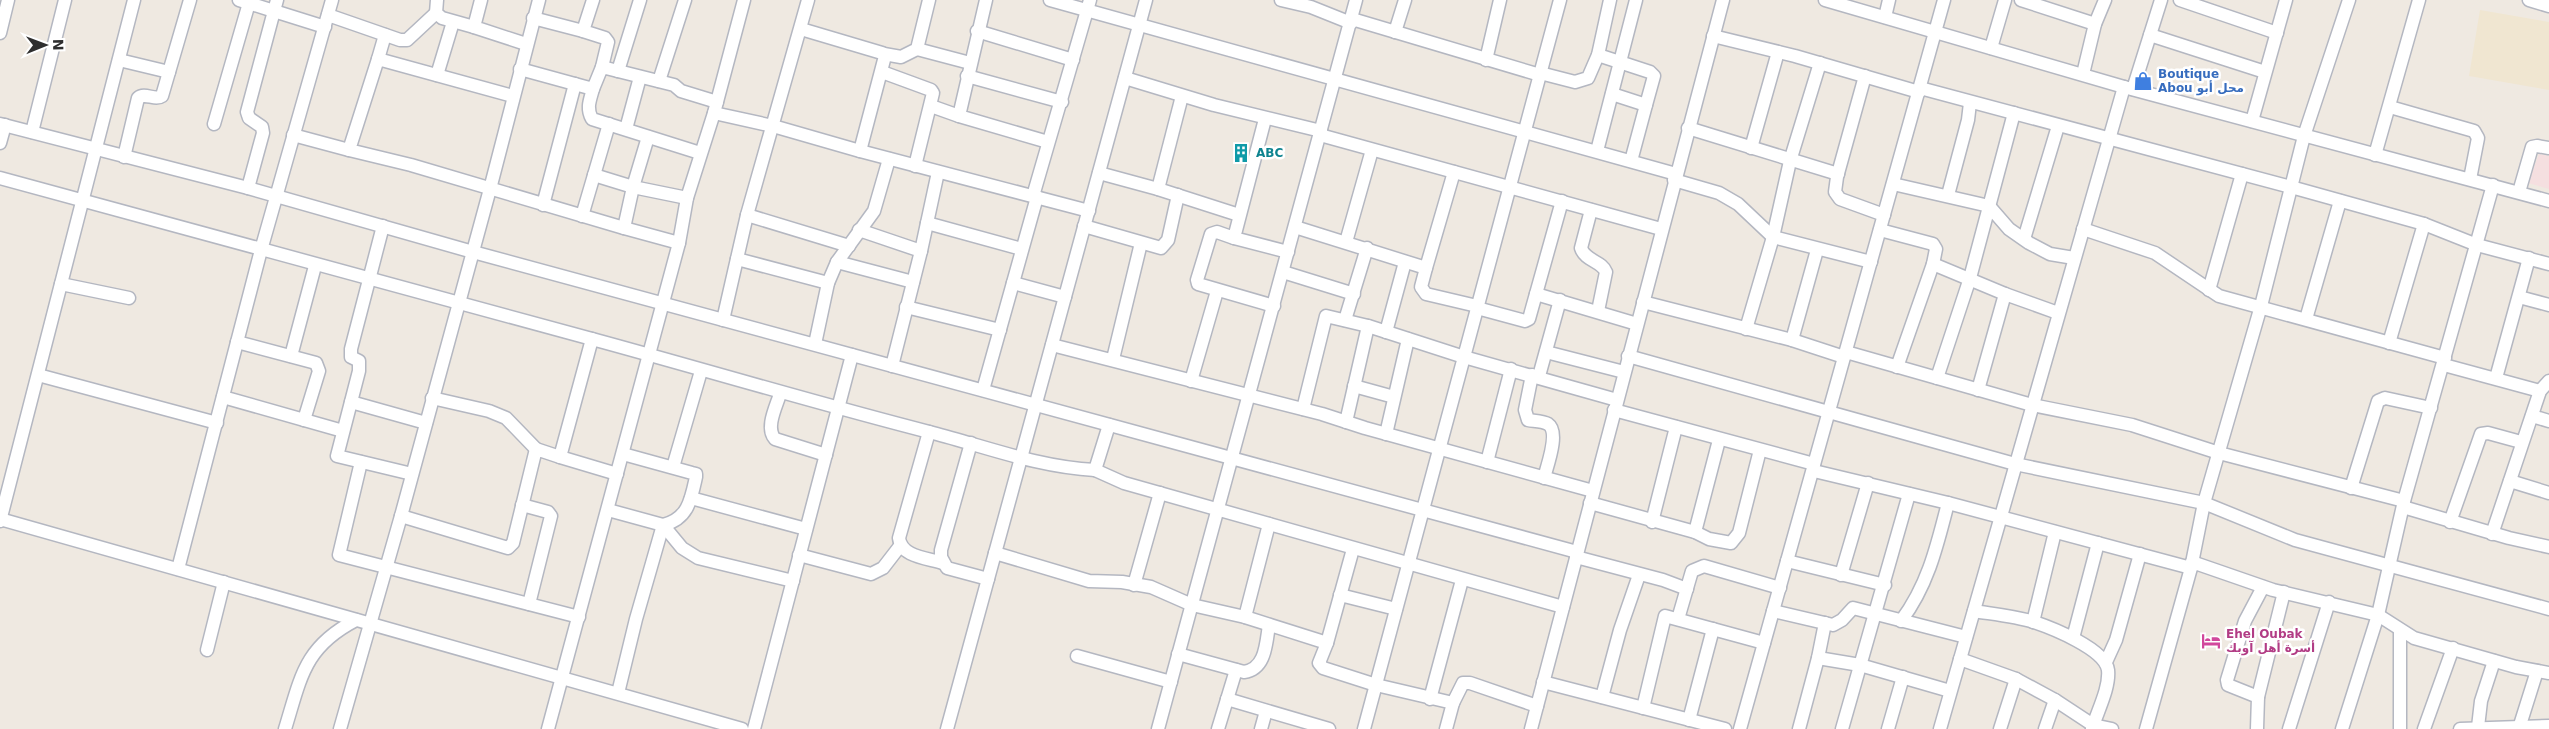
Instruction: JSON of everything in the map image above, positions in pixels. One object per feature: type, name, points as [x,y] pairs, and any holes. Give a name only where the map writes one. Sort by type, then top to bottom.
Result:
[{"type":"street","points":[[0,33],[8,0]]},
{"type":"street","points":[[32,132],[65,0]]},
{"type":"street","points":[[134,0],[0,520],[742,729]]},
{"type":"street","points":[[124,157],[138,98],[143,95],[160,98],[190,0]]},
{"type":"street","points":[[178,569],[261,250],[332,0]]},
{"type":"street","points":[[214,124],[244,2],[276,5],[327,21],[407,40],[436,13],[436,0]]},
{"type":"street","points":[[474,27],[481,0]]},
{"type":"street","points":[[340,729],[401,516],[473,252],[538,0]]},
{"type":"street","points":[[583,31],[593,0]]},
{"type":"street","points":[[618,71],[640,0]]},
{"type":"street","points":[[659,81],[685,0]]},
{"type":"street","points":[[548,729],[679,243],[687,198],[715,108],[744,0]]},
{"type":"street","points":[[723,320],[747,215],[808,0]]},
{"type":"street","points":[[917,49],[929,0]]},
{"type":"street","points":[[959,116],[977,31],[986,0]]},
{"type":"street","points":[[1050,0],[1089,5],[1140,25],[1597,151],[1719,193],[1732,200],[1773,237],[1871,262]]},
{"type":"street","points":[[947,729],[1146,0]]},
{"type":"street","points":[[1281,0],[1299,2],[1351,21],[1395,32],[1486,60],[1570,81],[1584,81],[1588,78],[1598,54],[1610,0]]},
{"type":"street","points":[[1158,729],[1356,0]]},
{"type":"street","points":[[1395,32],[1405,0]]},
{"type":"street","points":[[1486,60],[1500,0]]},
{"type":"street","points":[[1364,729],[1560,0]]},
{"type":"street","points":[[1597,151],[1639,0]]},
{"type":"street","points":[[1531,729],[1723,0]]},
{"type":"street","points":[[1825,0],[2129,88],[2549,200]]},
{"type":"street","points":[[1885,17],[1889,0]]},
{"type":"street","points":[[1740,729],[1944,0]]},
{"type":"street","points":[[1991,48],[2005,0]]},
{"type":"street","points":[[2021,0],[2095,24]]},
{"type":"street","points":[[2083,74],[2095,24],[2105,0]]},
{"type":"street","points":[[1940,729],[2014,464],[2109,140],[2150,35],[2161,0]]},
{"type":"street","points":[[2167,0],[2176,0]]},
{"type":"street","points":[[2180,0],[2277,33]]},
{"type":"street","points":[[2252,121],[2286,0]]},
{"type":"street","points":[[2146,729],[2191,565],[2204,503],[2261,306],[2304,136],[2349,0]]},
{"type":"street","points":[[2375,155],[2390,108],[2419,0]]},
{"type":"street","points":[[2529,0],[2549,6]]},
{"type":"street","points":[[248,188],[262,127],[249,118],[247,112],[276,5]]},
{"type":"street","points":[[983,390],[1022,249],[1048,142],[1062,102],[1089,5]]},
{"type":"street","points":[[436,13],[442,18],[453,22],[526,44]]},
{"type":"street","points":[[533,18],[605,38],[608,42],[602,67],[588,105],[588,113],[592,119],[700,153]]},
{"type":"street","points":[[437,75],[453,22]]},
{"type":"street","points":[[801,29],[884,54],[901,57],[917,49],[970,63]]},
{"type":"street","points":[[977,31],[1073,60]]},
{"type":"street","points":[[349,150],[385,35]]},
{"type":"street","points":[[2150,35],[2265,72]]},
{"type":"street","points":[[1713,36],[2292,187],[2424,224],[2478,245],[2549,264]]},
{"type":"street","points":[[1751,148],[1778,52]]},
{"type":"street","points":[[860,151],[885,60],[884,54]]},
{"type":"street","points":[[1598,54],[1621,61],[1654,76],[1631,162]]},
{"type":"street","points":[[378,59],[513,96]]},
{"type":"street","points":[[119,60],[169,72]]},
{"type":"street","points":[[1746,330],[1773,237],[1790,161],[1820,63]]},
{"type":"street","points":[[602,67],[678,87],[681,91],[715,108],[772,126],[915,166],[1089,211]]},
{"type":"street","points":[[520,69],[593,89]]},
{"type":"street","points":[[882,72],[931,90],[933,97],[915,166]]},
{"type":"street","points":[[967,76],[1062,102]]},
{"type":"street","points":[[1865,76],[1838,174],[1835,192],[1840,199],[1884,215]]},
{"type":"street","points":[[626,129],[640,77]]},
{"type":"street","points":[[1125,78],[1182,96],[1320,133],[1372,150],[1662,229]]},
{"type":"street","points":[[544,205],[575,84]]},
{"type":"street","points":[[1612,94],[1646,106]]},
{"type":"street","points":[[1158,189],[1182,96]]},
{"type":"street","points":[[1948,195],[1968,120],[1970,103]]},
{"type":"street","points":[[930,106],[1048,142]]},
{"type":"street","points":[[2390,108],[2474,131],[2478,138],[2470,179]]},
{"type":"street","points":[[1936,378],[1970,278],[2014,113]]},
{"type":"street","points":[[1234,238],[1265,119]]},
{"type":"street","points":[[0,143],[2,124],[248,188],[473,252],[1423,510],[1687,589]]},
{"type":"street","points":[[582,216],[609,124]]},
{"type":"street","points":[[2024,239],[2058,126]]},
{"type":"street","points":[[1688,128],[1790,161],[1838,174]]},
{"type":"street","points":[[293,135],[411,165],[679,243]]},
{"type":"street","points":[[624,228],[633,187],[648,137]]},
{"type":"street","points":[[2519,192],[2532,147],[2549,148]]},
{"type":"street","points":[[1346,242],[1372,150]]},
{"type":"street","points":[[814,344],[828,283],[837,262],[874,211],[889,159]]},
{"type":"street","points":[[892,366],[921,252],[938,172]]},
{"type":"street","points":[[1454,172],[1421,286],[1426,294],[1525,321],[1531,314],[1562,202]]},
{"type":"street","points":[[1099,173],[1158,189],[1239,215]]},
{"type":"street","points":[[2210,290],[2242,174]]},
{"type":"street","points":[[594,175],[633,187],[687,198]]},
{"type":"street","points":[[0,178],[315,266],[649,355],[780,394],[971,443],[1021,459],[1065,468],[1095,470],[1124,483],[1563,608]]},
{"type":"street","points":[[1893,184],[1948,195],[1989,206],[2009,229],[2024,239],[2050,254],[2074,258]]},
{"type":"street","points":[[2342,729],[2378,615],[2403,504],[2478,245],[2493,185]]},
{"type":"street","points":[[1084,226],[1156,248],[1165,246],[1178,195]]},
{"type":"street","points":[[2306,319],[2340,201]]},
{"type":"street","points":[[1591,210],[1581,248],[1584,256],[1604,268],[1606,272],[1598,311]]},
{"type":"street","points":[[747,215],[849,246]]},
{"type":"street","points":[[927,223],[1022,249]]},
{"type":"street","points":[[2389,342],[2424,224]]},
{"type":"street","points":[[383,226],[351,349],[351,357],[359,361],[337,456],[412,474]]},
{"type":"street","points":[[1295,227],[1426,268]]},
{"type":"street","points":[[2083,229],[2156,253],[2219,296],[2389,342],[2496,378],[2545,386],[2522,442],[2492,534]]},
{"type":"street","points":[[859,230],[921,252]]},
{"type":"street","points":[[1880,230],[1933,244],[1936,256],[1897,367]]},
{"type":"street","points":[[1274,306],[1201,287],[1197,280],[1210,235],[1217,232],[1288,252]]},
{"type":"street","points":[[1113,359],[1141,243]]},
{"type":"street","points":[[1345,320],[1367,248]]},
{"type":"street","points":[[1792,340],[1818,250]]},
{"type":"street","points":[[2496,378],[2530,258]]},
{"type":"street","points":[[737,259],[828,283]]},
{"type":"street","points":[[837,262],[913,282]]},
{"type":"street","points":[[1386,332],[1405,262]]},
{"type":"street","points":[[1933,264],[2005,294],[2058,312]]},
{"type":"street","points":[[291,356],[315,266]]},
{"type":"street","points":[[1283,272],[1354,294]]},
{"type":"street","points":[[1013,283],[1065,297]]},
{"type":"street","points":[[61,284],[129,298]]},
{"type":"street","points":[[1191,381],[1217,291]]},
{"type":"street","points":[[1536,294],[1637,324]]},
{"type":"street","points":[[1978,390],[2005,294]]},
{"type":"street","points":[[2519,297],[2549,306]]},
{"type":"street","points":[[1544,478],[1554,441],[1553,431],[1548,424],[1528,420],[1525,410],[1546,352],[1560,300]]},
{"type":"street","points":[[1642,302],[1897,367],[2032,405],[2132,425],[2219,453],[2351,488],[2403,504],[2450,522],[2549,547]]},
{"type":"street","points":[[906,307],[1000,330]]},
{"type":"street","points":[[1303,409],[1326,316],[1345,320],[1464,358],[1536,376],[1676,427],[1760,450],[1814,468],[2098,544],[2191,565],[2263,587],[2378,615],[2400,631],[2414,638],[2494,661],[2543,672],[2520,725]]},
{"type":"street","points":[[1346,422],[1368,326]]},
{"type":"street","points":[[560,457],[592,340]]},
{"type":"street","points":[[1386,434],[1408,340]]},
{"type":"street","points":[[237,342],[316,364],[319,371],[304,420]]},
{"type":"street","points":[[1052,345],[1113,359],[1303,409],[1544,478],[1652,522],[1695,532],[1708,539],[1731,543],[1736,539],[1760,450]]},
{"type":"street","points":[[1546,352],[1624,372]]},
{"type":"street","points":[[754,729],[852,355]]},
{"type":"street","points":[[1628,356],[2014,464],[2204,503],[2295,540],[2549,609]]},
{"type":"street","points":[[1487,462],[1511,370]]},
{"type":"street","points":[[673,468],[701,371]]},
{"type":"street","points":[[38,375],[217,423]]},
{"type":"street","points":[[1354,386],[1394,397]]},
{"type":"street","points":[[780,394],[771,434],[776,439],[826,455]]},
{"type":"street","points":[[223,397],[343,430]]},
{"type":"street","points":[[432,398],[489,411],[506,418],[536,449],[617,474]]},
{"type":"street","points":[[2351,488],[2378,401],[2385,398],[2431,408]]},
{"type":"street","points":[[351,402],[426,423]]},
{"type":"street","points":[[2532,416],[2549,421]]},
{"type":"street","points":[[1095,470],[1109,425]]},
{"type":"street","points":[[1652,522],[1676,427]]},
{"type":"street","points":[[930,432],[899,538],[900,546],[904,552],[943,563]]},
{"type":"street","points":[[2450,522],[2481,434],[2484,432],[2522,442]]},
{"type":"street","points":[[1695,532],[1719,440]]},
{"type":"street","points":[[971,443],[941,550],[943,563],[947,568],[988,579]]},
{"type":"street","points":[[401,516],[506,548],[511,547],[536,449]]},
{"type":"street","points":[[608,510],[663,525],[676,522],[684,513],[691,498],[696,474],[623,454]]},
{"type":"street","points":[[361,462],[339,555],[344,558],[579,617]]},
{"type":"street","points":[[2510,481],[2549,493]]},
{"type":"street","points":[[1841,575],[1868,483]]},
{"type":"street","points":[[1134,585],[1160,493]]},
{"type":"street","points":[[1842,729],[1873,614],[1884,585],[1909,494]]},
{"type":"street","points":[[691,498],[806,528]]},
{"type":"street","points":[[1901,621],[1916,600],[1930,569],[1948,503]]},
{"type":"street","points":[[522,505],[548,512],[551,516],[529,604]]},
{"type":"street","points":[[1245,617],[1268,524]]},
{"type":"street","points":[[663,525],[682,548],[698,558],[793,581]]},
{"type":"street","points":[[618,693],[636,619],[663,525]]},
{"type":"street","points":[[2033,622],[2055,532]]},
{"type":"street","points":[[2072,638],[2098,544]]},
{"type":"street","points":[[799,555],[871,574],[883,568],[900,546]]},
{"type":"street","points":[[1353,549],[1327,643],[1319,663],[1323,668],[1376,685],[1453,703]]},
{"type":"street","points":[[995,553],[1089,581],[1151,587],[1192,605],[1245,617],[1327,643]]},
{"type":"street","points":[[2092,727],[2107,682],[2108,671],[2106,662],[2116,640],[2140,554]]},
{"type":"street","points":[[1787,561],[1884,585]]},
{"type":"street","points":[[1678,619],[1692,571],[1704,566],[1780,588]]},
{"type":"street","points":[[1602,697],[1620,630],[1639,575]]},
{"type":"street","points":[[1430,699],[1462,580]]},
{"type":"street","points":[[208,650],[224,582]]},
{"type":"street","points":[[2258,697],[2233,688],[2228,685],[2227,680],[2245,621],[2263,587]]},
{"type":"street","points":[[2257,729],[2258,697],[2284,592]]},
{"type":"street","points":[[1340,595],[1396,609]]},
{"type":"street","points":[[2289,729],[2329,602]]},
{"type":"street","points":[[1773,611],[1833,625],[1838,624],[1853,608],[1966,637]]},
{"type":"street","points":[[1974,611],[2033,622],[2072,638],[2106,662]]},
{"type":"street","points":[[1643,708],[1666,615],[1713,630],[1764,643]]},
{"type":"street","points":[[285,729],[307,662],[319,646],[332,635],[356,620]]},
{"type":"street","points":[[1799,729],[1818,658],[1825,623]]},
{"type":"street","points":[[1178,654],[1236,670],[1252,671],[1262,662],[1269,625]]},
{"type":"street","points":[[1689,720],[1713,630]]},
{"type":"street","points":[[2400,631],[2400,729]]},
{"type":"street","points":[[2424,729],[2453,648]]},
{"type":"street","points":[[1076,656],[1171,682]]},
{"type":"street","points":[[1818,658],[1860,665],[1950,690]]},
{"type":"street","points":[[1960,659],[2016,679],[2055,700],[2092,727],[2112,729]]},
{"type":"street","points":[[2478,727],[2480,701],[2494,661]]},
{"type":"street","points":[[1218,729],[1236,670]]},
{"type":"street","points":[[1888,729],[1903,677]]},
{"type":"street","points":[[2000,729],[2016,679]]},
{"type":"street","points":[[1543,682],[1725,729]]},
{"type":"street","points":[[1446,729],[1453,703],[1459,687],[1463,683],[1470,683],[1537,706]]},
{"type":"street","points":[[1227,699],[1307,726],[1329,729]]},
{"type":"street","points":[[2045,729],[2055,700]]},
{"type":"street","points":[[1261,729],[1266,711]]},
{"type":"street","points":[[2460,729],[2520,725],[2549,726]]},
{"type":"shaded area","points":[[2480,10],[2549,22],[2549,90],[2469,76]]},
{"type":"shaded area","points":[[2539,154],[2549,156],[2549,189],[2528,183]]},
{"type":"place","name":"Boutique Abou محل أبو","points":[[2143,81]]},
{"type":"place","name":"ABC","points":[[1241,153]]},
{"type":"place","name":"Ehel Oubak أسرة أهل آوبك","points":[[2211,641]]}]
